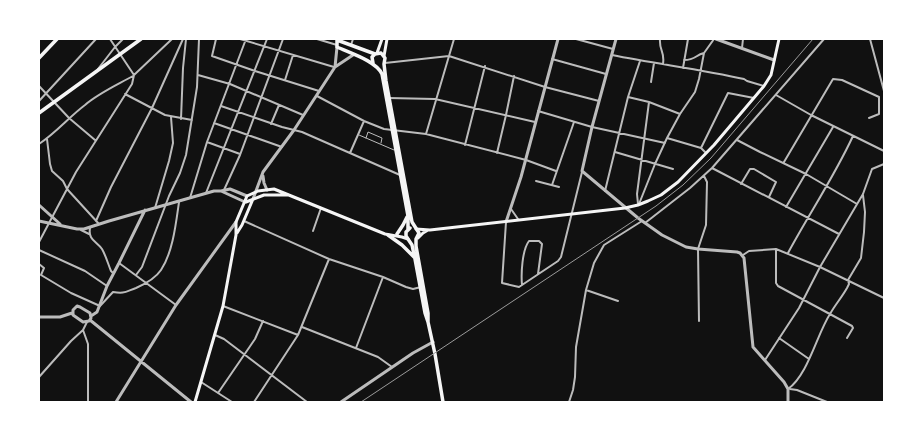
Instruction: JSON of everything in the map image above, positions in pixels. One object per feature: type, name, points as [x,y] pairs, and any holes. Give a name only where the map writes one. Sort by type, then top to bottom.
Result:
[{"type":"main road","points":[[39,58],[57,39]]},
{"type":"main road","points":[[39,113],[141,39]]},
{"type":"main road","points":[[372,63],[372,57],[376,54],[382,39]]},
{"type":"main road","points":[[387,39],[384,56],[386,60],[385,64],[388,98]]},
{"type":"main road","points":[[387,234],[396,234],[411,228],[430,230],[625,208],[638,205],[661,195],[706,154],[764,86],[771,75],[778,39]]},
{"type":"main road","points":[[337,43],[351,45],[376,54],[381,53],[384,56]]},
{"type":"main road","points":[[337,43],[353,55],[372,63],[382,74],[388,98],[402,176],[408,216],[408,230],[406,234],[416,259],[422,287]]},
{"type":"main road","points":[[376,66],[381,67],[385,64]]},
{"type":"main road","points":[[394,131],[396,151],[412,222],[419,233],[416,246],[425,313],[443,402]]},
{"type":"main road","points":[[195,402],[223,306],[236,235],[236,222],[247,196],[256,192],[274,189],[387,234],[409,240],[417,238],[430,230]]},
{"type":"main road","points":[[245,202],[270,194],[289,195]]},
{"type":"main road","points":[[236,235],[244,221],[253,199]]},
{"type":"main road","points":[[396,234],[408,216]]},
{"type":"main road","points":[[387,234],[402,244],[416,259]]},
{"type":"street","points":[[39,101],[96,39]]},
{"type":"street","points":[[39,242],[66,189],[95,140],[132,84],[134,75],[110,39]]},
{"type":"street","points":[[96,71],[123,39]]},
{"type":"street","points":[[39,144],[47,139],[87,103],[134,75],[172,39]]},
{"type":"street","points":[[96,221],[111,187],[152,108],[185,39]]},
{"type":"street","points":[[181,119],[185,39]]},
{"type":"street","points":[[136,276],[142,267],[186,155],[198,75],[199,39]]},
{"type":"street","points":[[216,39],[212,56],[319,91]]},
{"type":"street","points":[[240,39],[335,68]]},
{"type":"street","points":[[205,194],[267,39]]},
{"type":"street","points":[[223,191],[240,154],[283,39]]},
{"type":"street","points":[[317,39],[337,43],[335,68]]},
{"type":"street","points":[[351,45],[353,39]]},
{"type":"street","points":[[426,134],[435,99],[454,39]]},
{"type":"street","points":[[558,39],[526,160],[506,222],[502,283],[518,287],[558,261],[562,256],[592,127],[616,39]]},
{"type":"street","points":[[576,39],[613,49]]},
{"type":"street","points":[[660,39],[659,45],[665,56],[663,65]]},
{"type":"street","points":[[683,68],[688,39]]},
{"type":"street","points":[[684,60],[692,60],[704,53],[715,39],[774,60]]},
{"type":"street","points":[[742,48],[743,39]]},
{"type":"street","points":[[569,402],[575,378],[576,347],[586,290],[594,263],[604,245],[643,222],[704,176],[824,39]]},
{"type":"street","points":[[870,39],[884,91]]},
{"type":"street","points":[[190,198],[207,142],[246,40]]},
{"type":"street","points":[[638,205],[667,138],[680,114],[695,92],[704,53]]},
{"type":"street","points":[[611,54],[640,61],[744,78],[747,81],[764,86]]},
{"type":"street","points":[[285,80],[293,55]]},
{"type":"street","points":[[253,199],[263,172],[294,130],[319,91],[335,68],[353,55]]},
{"type":"street","points":[[385,64],[449,56],[485,66],[545,87],[599,101]]},
{"type":"street","points":[[552,60],[606,74]]},
{"type":"street","points":[[605,191],[628,97],[640,61]]},
{"type":"street","points":[[651,82],[654,63]]},
{"type":"street","points":[[465,145],[485,66]]},
{"type":"street","points":[[198,75],[230,84],[303,115]]},
{"type":"street","points":[[497,153],[514,76]]},
{"type":"street","points":[[784,162],[830,82],[835,79],[842,80],[879,97],[878,115],[869,118]]},
{"type":"street","points":[[39,86],[69,118],[95,140]]},
{"type":"street","points":[[701,148],[728,93],[754,98]]},
{"type":"street","points":[[125,94],[171,117],[192,120]]},
{"type":"street","points":[[776,95],[833,127],[884,151]]},
{"type":"street","points":[[316,96],[364,121],[394,131],[426,134],[526,160],[556,171]]},
{"type":"street","points":[[628,97],[649,102],[680,114]]},
{"type":"street","points":[[388,98],[435,99],[535,122]]},
{"type":"street","points":[[638,205],[649,102]]},
{"type":"street","points":[[271,124],[279,105]]},
{"type":"street","points":[[221,106],[271,124],[302,132],[402,176]]},
{"type":"street","points":[[879,111],[884,111]]},
{"type":"street","points":[[538,112],[592,127],[665,143]]},
{"type":"street","points":[[155,208],[172,147],[173,140],[171,117]]},
{"type":"street","points":[[350,153],[364,121]]},
{"type":"street","points":[[552,185],[574,122]]},
{"type":"street","points":[[214,123],[282,147]]},
{"type":"street","points":[[786,206],[833,127]]},
{"type":"street","points":[[788,254],[807,218],[839,166],[853,136]]},
{"type":"street","points":[[667,138],[701,148],[706,154]]},
{"type":"street","points":[[47,139],[52,171],[63,181],[66,189],[99,224]]},
{"type":"street","points":[[737,140],[784,162],[857,204]]},
{"type":"street","points":[[207,142],[240,154]]},
{"type":"street","points":[[615,152],[673,169]]},
{"type":"street","points":[[764,360],[790,324],[820,267],[863,194],[872,169],[884,164]]},
{"type":"street","points":[[712,168],[839,234]]},
{"type":"street","points":[[741,184],[750,169],[754,169],[776,182],[769,197]]},
{"type":"street","points":[[582,171],[643,222],[676,242],[686,247],[737,252],[743,255]]},
{"type":"street","points":[[263,172],[263,180],[266,190]]},
{"type":"street","points":[[699,321],[698,249],[706,225],[707,182],[704,176]]},
{"type":"street","points":[[536,181],[559,187]]},
{"type":"street","points":[[81,230],[214,191],[232,190],[247,196]]},
{"type":"street","points":[[223,191],[245,202]]},
{"type":"street","points":[[788,389],[794,384],[809,359],[829,314],[847,288],[849,284],[848,280],[861,258],[864,225],[863,194]]},
{"type":"street","points":[[100,306],[113,292],[122,294],[146,283],[161,271],[168,254],[174,231],[179,201]]},
{"type":"street","points":[[39,205],[61,225]]},
{"type":"street","points":[[313,231],[321,208]]},
{"type":"street","points":[[511,209],[519,220]]},
{"type":"street","points":[[39,377],[71,341],[83,330],[86,322],[96,313],[107,286],[146,210]]},
{"type":"street","points":[[39,221],[81,230],[89,234],[103,250],[113,274]]},
{"type":"street","points":[[244,221],[329,259],[383,277],[406,287],[413,289],[422,287]]},
{"type":"street","points":[[116,402],[176,305],[236,222]]},
{"type":"street","points":[[89,234],[90,228]]},
{"type":"street","points":[[522,285],[522,267],[526,245],[529,241],[539,241],[542,244],[538,274]]},
{"type":"street","points":[[39,250],[85,271],[107,286]]},
{"type":"street","points":[[743,255],[749,251],[776,250],[820,267],[884,298]]},
{"type":"street","points":[[776,250],[776,283],[778,286],[852,326],[847,338]]},
{"type":"street","points":[[743,255],[753,347],[784,382],[788,389],[788,402]]},
{"type":"street","points":[[254,402],[298,335],[329,259]]},
{"type":"street","points":[[119,263],[176,305]]},
{"type":"street","points":[[39,264],[44,268],[41,275],[71,293],[100,306]]},
{"type":"street","points":[[356,348],[383,277]]},
{"type":"street","points":[[586,290],[618,301]]},
{"type":"street","points":[[39,317],[60,317],[72,313],[74,308],[79,306],[88,311],[91,318],[141,362],[191,402]]},
{"type":"street","points":[[223,306],[298,335]]},
{"type":"street","points":[[72,313],[83,322],[86,322]]},
{"type":"street","points":[[218,393],[255,339],[263,321]]},
{"type":"street","points":[[302,327],[382,359],[392,368]]},
{"type":"street","points":[[83,330],[88,344],[88,402]]},
{"type":"street","points":[[215,335],[224,339],[307,402]]},
{"type":"street","points":[[780,338],[809,359]]},
{"type":"street","points":[[341,402],[413,353],[432,342]]},
{"type":"street","points":[[201,382],[232,402]]},
{"type":"street","points":[[788,389],[797,390],[827,402]]},
{"type":"lane","points":[[366,138],[368,132],[382,138],[380,144]]},
{"type":"lane","points":[[358,134],[396,151]]},
{"type":"railway","points":[[361,402],[656,206],[683,185],[711,158],[813,39]]}]
